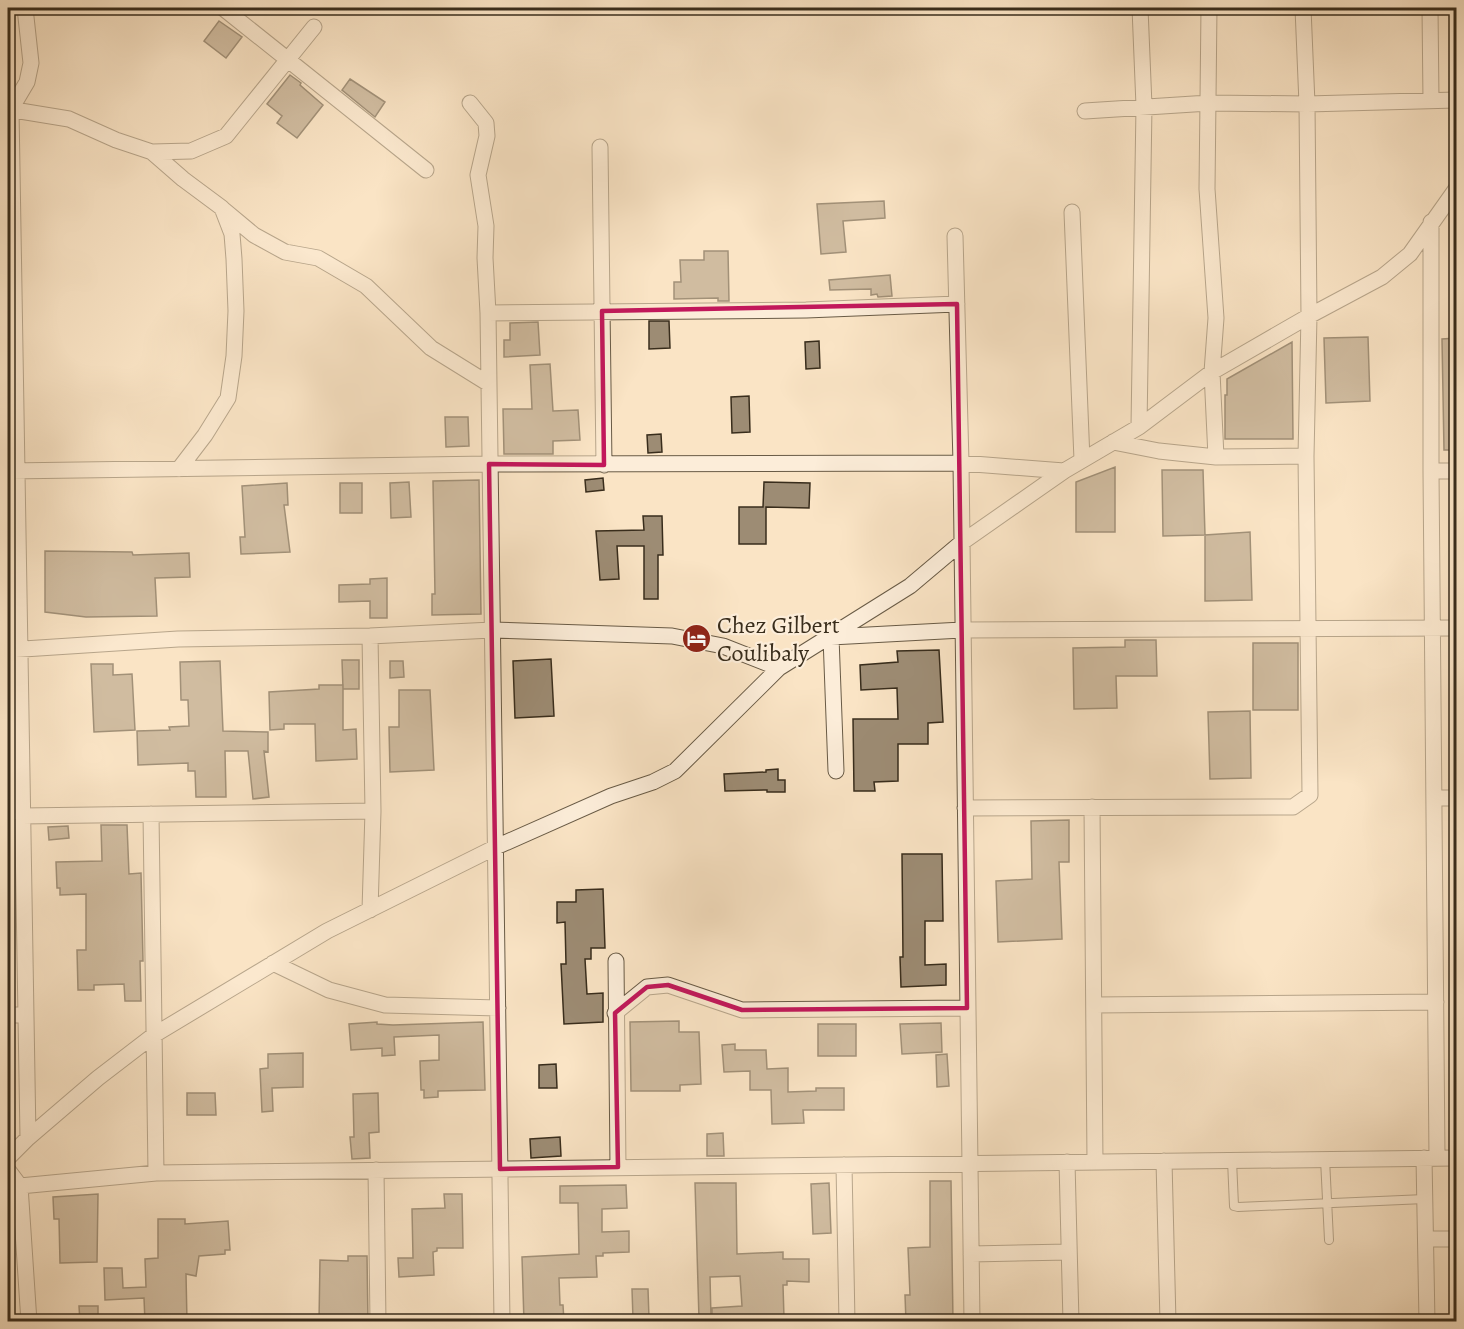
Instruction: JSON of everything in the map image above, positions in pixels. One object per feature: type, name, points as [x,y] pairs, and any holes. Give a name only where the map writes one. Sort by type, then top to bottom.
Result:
[{"type":"street","points":[[26,8],[31,63],[27,82],[9,109],[14,650],[22,816],[27,1138]]},
{"type":"street","points":[[223,8],[426,170]]},
{"type":"street","points":[[1139,427],[1143,106],[1140,8]]},
{"type":"street","points":[[1209,8],[1207,189],[1216,318],[1212,372],[1216,457]]},
{"type":"street","points":[[964,808],[1293,807],[1310,795],[1306,456],[1309,316],[1307,104],[1303,8]]},
{"type":"street","points":[[1430,8],[1431,101]]},
{"type":"street","points":[[152,152],[191,151],[226,136],[315,27]]},
{"type":"street","points":[[1085,111],[1209,103],[1307,104],[1456,100]]},
{"type":"street","points":[[470,103],[486,123],[487,136],[478,175],[486,226],[488,313],[502,1322]]},
{"type":"street","points":[[9,109],[69,119],[152,152],[254,235],[285,252],[318,258],[366,286],[431,348],[489,384]]},
{"type":"street","points":[[600,147],[604,465]]},
{"type":"street","points":[[8,1158],[27,1138],[98,1078],[154,1035],[327,931],[496,847],[611,796],[653,782],[675,771],[779,668],[910,586],[961,543],[1064,471],[1139,427],[1212,372],[1382,277],[1410,254],[1431,222],[1456,191]]},
{"type":"street","points":[[179,469],[205,435],[228,398],[235,322],[234,259],[232,234],[222,208]]},
{"type":"street","points":[[1072,212],[1082,460]]},
{"type":"street","points":[[1427,1322],[1425,1199],[1430,1158],[1436,1002],[1431,222]]},
{"type":"street","points":[[955,236],[972,1322]]},
{"type":"street","points":[[488,313],[806,310],[957,304]]},
{"type":"street","points":[[1113,442],[1159,451],[1216,457],[1306,456]]},
{"type":"street","points":[[12,472],[489,464],[960,463],[1064,471]]},
{"type":"street","points":[[1431,471],[1456,471]]},
{"type":"street","points":[[831,637],[962,630],[1456,628]]},
{"type":"street","points":[[14,650],[178,639],[370,636],[492,630],[672,636],[723,646],[779,668]]},
{"type":"street","points":[[370,636],[373,811],[370,910]]},
{"type":"street","points":[[831,637],[836,771]]},
{"type":"street","points":[[1434,798],[1456,798]]},
{"type":"street","points":[[1092,807],[1095,1162]]},
{"type":"street","points":[[22,816],[373,811]]},
{"type":"street","points":[[151,814],[156,1173]]},
{"type":"street","points":[[616,962],[618,1167]]},
{"type":"street","points":[[273,963],[330,990],[385,1005],[498,1008]]},
{"type":"street","points":[[615,1013],[647,987],[668,985],[742,1010],[967,1008]]},
{"type":"street","points":[[1094,1005],[1436,1002]]},
{"type":"street","points":[[8,1015],[26,1015]]},
{"type":"street","points":[[20,1186],[156,1173],[1456,1158]]},
{"type":"street","points":[[1164,1161],[1168,1322]]},
{"type":"street","points":[[1067,1162],[1071,1322]]},
{"type":"street","points":[[844,1165],[847,1322]]},
{"type":"street","points":[[8,1170],[20,1186],[29,1322]]},
{"type":"street","points":[[376,1170],[378,1322]]},
{"type":"street","points":[[1426,1239],[1456,1239]]},
{"type":"street","points":[[971,1254],[1069,1252]]},
{"type":"lane","points":[[1325,1159],[1329,1240]]},
{"type":"lane","points":[[1232,1160],[1234,1206],[1425,1199]]},
{"type":"highlighted area","points":[[957,304],[967,1008],[742,1010],[668,985],[647,987],[615,1013],[618,1167],[500,1169],[489,464],[604,465],[602,311]]},
{"type":"building","points":[[219,21],[242,37],[226,58],[204,41]]},
{"type":"building","points":[[290,75],[323,105],[297,138],[277,123],[282,116],[267,104]]},
{"type":"building","points":[[350,79],[385,102],[375,117],[342,90]]},
{"type":"building","points":[[884,201],[885,218],[843,221],[846,252],[821,254],[817,204]]},
{"type":"building","points":[[704,251],[728,251],[729,301],[718,301],[718,298],[674,299],[674,282],[681,282],[680,260],[704,260]]},
{"type":"building","points":[[890,275],[892,296],[871,295],[871,289],[830,290],[829,280]]},
{"type":"building","points":[[649,321],[669,321],[670,348],[649,349]]},
{"type":"building","points":[[538,322],[540,355],[504,357],[504,340],[510,340],[510,323]]},
{"type":"building","points":[[1368,337],[1370,401],[1326,403],[1324,338]]},
{"type":"building","points":[[1456,338],[1456,450],[1444,450],[1442,339]]},
{"type":"building","points":[[819,341],[820,368],[806,369],[805,342]]},
{"type":"building","points":[[1292,342],[1293,439],[1225,439],[1227,379]]},
{"type":"building","points":[[550,364],[553,411],[578,410],[580,440],[553,441],[553,454],[504,454],[503,409],[532,409],[530,365]]},
{"type":"building","points":[[749,396],[750,432],[732,433],[731,397]]},
{"type":"building","points":[[445,417],[468,417],[469,446],[446,447]]},
{"type":"building","points":[[661,434],[662,452],[648,453],[647,435]]},
{"type":"building","points":[[1115,467],[1115,532],[1076,532],[1076,482]]},
{"type":"building","points":[[1162,470],[1203,470],[1205,535],[1163,536]]},
{"type":"building","points":[[603,478],[604,490],[586,492],[585,480]]},
{"type":"building","points":[[479,480],[481,614],[432,615],[432,594],[435,594],[433,481]]},
{"type":"building","points":[[409,482],[411,517],[391,518],[390,483]]},
{"type":"building","points":[[764,482],[810,483],[809,508],[766,507],[766,544],[739,544],[739,507],[763,507]]},
{"type":"building","points":[[287,483],[288,505],[284,505],[290,552],[241,554],[240,537],[245,537],[242,486]]},
{"type":"building","points":[[340,483],[362,483],[362,513],[340,513]]},
{"type":"building","points":[[643,516],[662,516],[663,555],[658,555],[658,599],[644,599],[644,546],[617,546],[619,579],[600,580],[596,531],[644,530]]},
{"type":"building","points":[[1250,532],[1252,600],[1205,601],[1205,535]]},
{"type":"building","points":[[45,551],[132,552],[133,555],[189,553],[190,577],[155,578],[157,616],[86,617],[45,612]]},
{"type":"building","points":[[387,578],[387,618],[370,618],[370,601],[339,602],[339,585],[370,584],[370,579]]},
{"type":"building","points":[[1125,640],[1156,640],[1157,676],[1116,676],[1117,708],[1074,709],[1073,648],[1125,647]]},
{"type":"building","points":[[1253,643],[1298,643],[1298,710],[1253,710]]},
{"type":"building","points":[[939,650],[943,722],[928,723],[928,744],[898,744],[898,781],[874,782],[875,791],[854,791],[853,719],[898,719],[897,688],[861,690],[860,665],[898,662],[897,651]]},
{"type":"building","points":[[551,659],[554,716],[515,718],[513,661]]},
{"type":"building","points":[[342,660],[359,660],[359,689],[343,689]]},
{"type":"building","points":[[220,661],[223,731],[268,732],[268,752],[264,751],[269,797],[253,799],[248,751],[225,751],[226,797],[196,797],[195,771],[188,771],[188,763],[138,765],[137,731],[170,730],[169,727],[189,726],[188,700],[181,700],[180,662]]},
{"type":"building","points":[[390,661],[403,661],[404,677],[390,678]]},
{"type":"building","points":[[91,664],[113,664],[113,675],[132,674],[135,730],[94,732]]},
{"type":"building","points":[[319,685],[343,685],[343,730],[356,729],[357,759],[316,761],[315,724],[284,724],[284,729],[270,730],[269,692],[319,689]]},
{"type":"building","points":[[399,690],[430,690],[434,770],[390,772],[389,727],[399,727]]},
{"type":"building","points":[[1250,711],[1251,778],[1210,779],[1208,712]]},
{"type":"building","points":[[778,769],[778,780],[785,780],[785,792],[725,791],[724,774],[766,772],[766,770]]},
{"type":"building","points":[[1069,820],[1069,862],[1059,862],[1062,939],[998,942],[996,881],[1032,879],[1031,821]]},
{"type":"building","points":[[101,825],[127,825],[129,874],[141,873],[143,961],[140,961],[141,1001],[125,1001],[124,984],[94,985],[94,990],[78,990],[77,950],[86,950],[86,894],[60,895],[60,888],[57,888],[56,862],[102,861]]},
{"type":"building","points":[[68,826],[69,838],[49,840],[48,827]]},
{"type":"building","points":[[902,854],[942,854],[943,921],[925,921],[925,965],[946,964],[946,985],[901,987]]},
{"type":"building","points":[[603,889],[605,948],[591,948],[591,959],[585,959],[587,994],[603,993],[603,1022],[564,1024],[561,964],[566,964],[565,922],[557,923],[557,902],[576,902],[576,890]]},
{"type":"building","points":[[679,1021],[679,1032],[699,1032],[701,1084],[680,1085],[680,1091],[631,1091],[630,1022]]},
{"type":"building","points":[[377,1022],[377,1024],[393,1025],[483,1022],[485,1090],[438,1091],[438,1097],[424,1098],[424,1090],[421,1090],[420,1061],[439,1060],[439,1035],[394,1037],[395,1055],[382,1056],[382,1048],[351,1050],[349,1024]]},
{"type":"building","points":[[941,1023],[942,1052],[902,1054],[900,1024]]},
{"type":"building","points":[[818,1024],[856,1024],[856,1056],[818,1056]]},
{"type":"building","points":[[735,1044],[735,1050],[766,1050],[767,1069],[788,1068],[788,1092],[816,1091],[816,1088],[844,1088],[844,1110],[803,1110],[804,1123],[772,1124],[771,1090],[750,1090],[750,1071],[724,1072],[722,1045]]},
{"type":"building","points":[[303,1053],[303,1087],[272,1088],[273,1111],[262,1112],[260,1069],[268,1068],[268,1054]]},
{"type":"building","points":[[947,1054],[949,1086],[937,1087],[936,1055]]},
{"type":"building","points":[[556,1064],[557,1088],[539,1088],[539,1065]]},
{"type":"building","points":[[187,1093],[215,1093],[216,1115],[187,1115]]},
{"type":"building","points":[[378,1093],[379,1132],[369,1133],[370,1158],[352,1159],[350,1137],[354,1137],[353,1094]]},
{"type":"building","points":[[723,1133],[724,1156],[707,1156],[707,1134]]},
{"type":"building","points":[[560,1137],[561,1156],[531,1158],[530,1139]]},
{"type":"building","points":[[930,1181],[951,1181],[953,1322],[906,1322],[905,1295],[910,1295],[908,1248],[930,1247]]},
{"type":"building","points":[[695,1183],[736,1183],[737,1254],[783,1252],[783,1259],[809,1259],[809,1282],[787,1281],[787,1285],[783,1285],[784,1318],[712,1320],[712,1308],[742,1306],[740,1276],[710,1277],[711,1318],[699,1319]]},
{"type":"building","points":[[829,1183],[831,1233],[813,1234],[811,1184]]},
{"type":"building","points":[[626,1185],[627,1208],[602,1209],[602,1232],[629,1231],[629,1252],[603,1253],[603,1256],[596,1256],[597,1277],[559,1278],[560,1305],[563,1305],[564,1322],[524,1322],[522,1257],[579,1254],[578,1203],[560,1203],[560,1186]]},
{"type":"building","points":[[98,1194],[97,1262],[60,1263],[59,1219],[54,1219],[53,1197]]},
{"type":"building","points":[[444,1194],[462,1194],[463,1248],[437,1248],[437,1251],[433,1252],[434,1275],[399,1277],[398,1258],[413,1258],[412,1209],[445,1208]]},
{"type":"building","points":[[158,1219],[185,1219],[185,1224],[228,1221],[230,1250],[225,1250],[225,1254],[199,1256],[196,1276],[186,1274],[187,1322],[145,1322],[144,1298],[105,1300],[104,1268],[122,1268],[123,1288],[146,1287],[145,1259],[158,1258]]},
{"type":"building","points":[[348,1256],[367,1256],[368,1322],[319,1322],[320,1260],[348,1261]]},
{"type":"building","points":[[632,1289],[648,1289],[649,1318],[633,1319]]},
{"type":"building","points":[[79,1306],[98,1306],[98,1322],[80,1322]]},
{"type":"place","name":"Chez Gilbert Coulibaly","points":[[696,639]]}]
